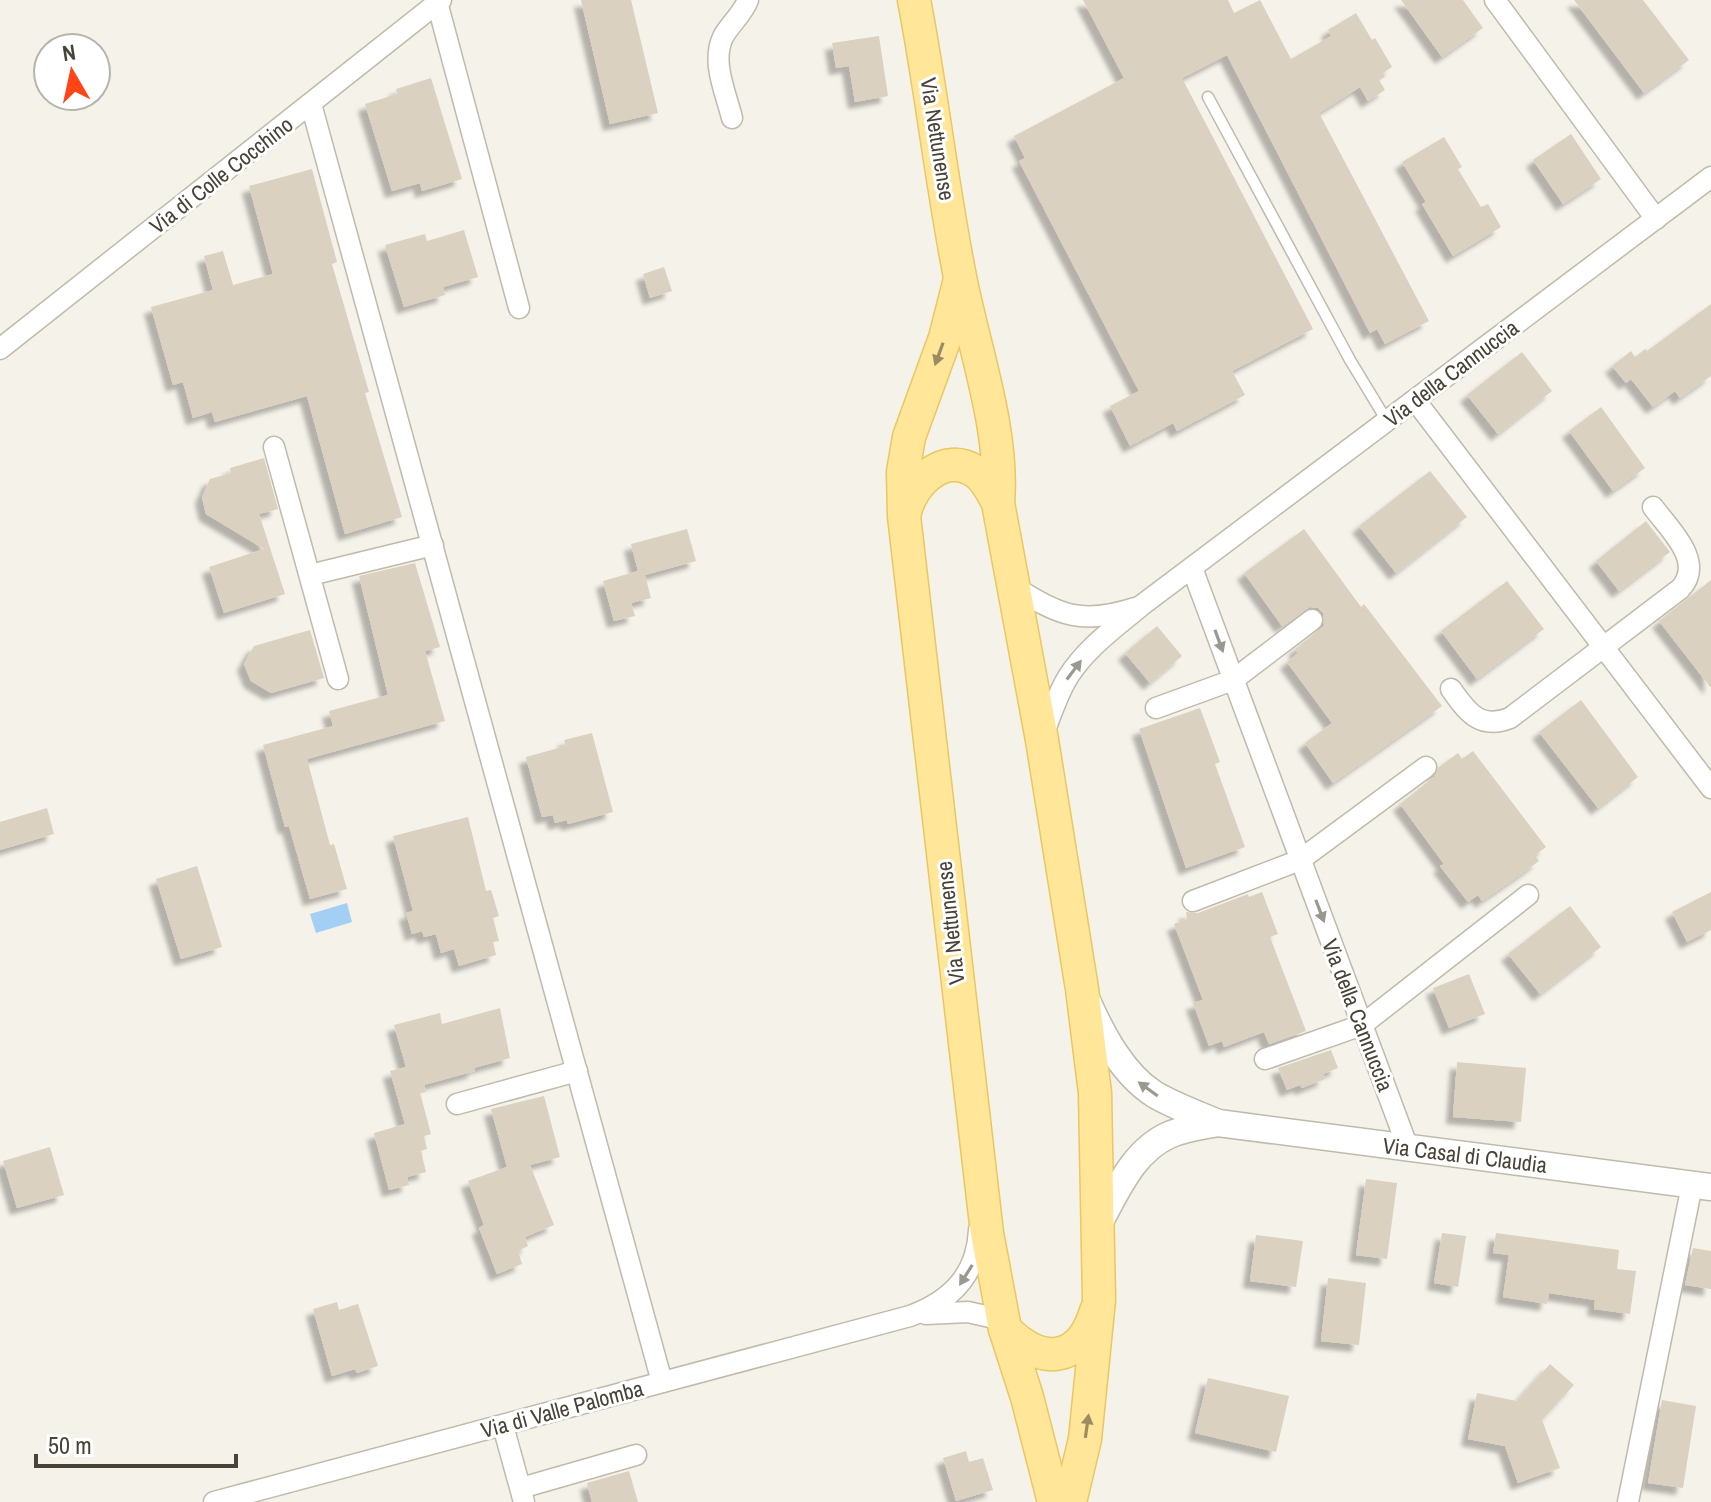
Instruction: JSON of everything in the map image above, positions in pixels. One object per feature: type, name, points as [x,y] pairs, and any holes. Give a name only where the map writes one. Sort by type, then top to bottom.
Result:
[{"type":"main road","name":"Via Nettunense","points":[[914,0],[960,279],[996,442],[998,503],[1042,740],[1082,989],[1095,1093],[1099,1300],[1085,1439],[1070,1502]]},
{"type":"main road","name":"Via Nettunense","points":[[960,279],[945,338],[909,437],[903,472],[904,516],[978,1172],[1004,1324],[1027,1397],[1054,1502]]},
{"type":"main road","name":"Via Nettunense","points":[[904,516],[911,494],[921,480],[929,473],[954,465],[976,472],[998,503]]},
{"type":"main road","name":"Via Nettunense","points":[[1004,1324],[1029,1350],[1057,1354],[1076,1345],[1088,1332],[1099,1300]]},
{"type":"street","points":[[732,118],[719,67],[719,53],[723,38],[748,0]]},
{"type":"street","points":[[1495,0],[1656,219]]},
{"type":"street","points":[[439,1],[519,308]]},
{"type":"street","name":"Via di Colle Cocchino","points":[[0,349],[439,1]]},
{"type":"street","points":[[311,104],[662,1382]]},
{"type":"street","name":"Via della Cannuccia","points":[[1042,740],[1059,696],[1074,669],[1142,605],[1656,219],[1708,185]]},
{"type":"street","points":[[1415,400],[1603,647],[1708,777]]},
{"type":"street","points":[[274,447],[338,679]]},
{"type":"street","points":[[1451,689],[1475,719],[1488,723],[1502,721],[1517,713],[1680,589],[1689,578],[1690,562],[1653,507]]},
{"type":"street","points":[[310,575],[433,545]]},
{"type":"street","name":"Via della Cannuccia","points":[[1192,568],[1408,1148]]},
{"type":"street","name":"Via della Cannuccia","points":[[1015,587],[1042,605],[1071,616],[1094,617],[1142,605]]},
{"type":"street","points":[[1156,708],[1233,680],[1312,620]]},
{"type":"street","points":[[1193,901],[1300,860],[1426,767]]},
{"type":"street","points":[[1265,1059],[1362,1025],[1528,895]]},
{"type":"street","name":"Via Casal di Claudia","points":[[1082,989],[1104,1034],[1139,1083],[1168,1101],[1218,1123],[1702,1186]]},
{"type":"street","points":[[457,1104],[577,1071]]},
{"type":"street","name":"Via Casal di Claudia","points":[[1099,1223],[1129,1170],[1144,1152],[1169,1135],[1218,1123]]},
{"type":"street","name":"Via di Valle Palomba","points":[[214,1502],[910,1316],[946,1299],[956,1290],[973,1264],[979,1233],[978,1172]]},
{"type":"street","points":[[1628,1502],[1702,1186]]},
{"type":"street","name":"Via di Valle Palomba","points":[[910,1316],[968,1312],[1004,1324]]},
{"type":"street","points":[[503,1426],[522,1495],[636,1455]]},
{"type":"lane","points":[[1208,97],[1350,360],[1387,421]]},
{"type":"water","points":[[347,903],[352,922],[316,933],[310,914]]},
{"type":"building","points":[[581,0],[631,0],[658,113],[610,124]]},
{"type":"building","points":[[1083,0],[1228,0],[1234,13],[1260,0],[1291,59],[1331,36],[1328,30],[1356,13],[1392,67],[1379,80],[1385,90],[1368,101],[1360,87],[1319,113],[1429,321],[1385,344],[1377,329],[1370,333],[1227,55],[1182,78],[1313,329],[1232,371],[1245,395],[1177,431],[1173,423],[1130,446],[1110,406],[1139,391],[1019,161],[1025,158],[1014,136],[1124,78]]},
{"type":"building","points":[[1401,0],[1463,0],[1483,28],[1442,57]]},
{"type":"building","points":[[1574,0],[1643,0],[1689,60],[1644,93]]},
{"type":"building","points":[[879,36],[888,96],[855,102],[849,66],[836,68],[832,43]]},
{"type":"building","points":[[431,78],[462,179],[422,191],[420,183],[392,191],[365,104],[397,94],[396,89]]},
{"type":"building","points":[[1571,134],[1601,179],[1563,204],[1533,160]]},
{"type":"building","points":[[1444,137],[1462,167],[1458,169],[1481,207],[1488,204],[1501,227],[1453,256],[1422,204],[1426,202],[1402,162]]},
{"type":"building","points":[[312,169],[337,262],[332,264],[369,392],[365,393],[402,517],[345,534],[307,396],[215,422],[212,412],[193,418],[183,382],[173,385],[151,307],[213,290],[204,256],[223,251],[233,285],[273,274],[249,186]]},
{"type":"building","points":[[464,230],[478,277],[443,287],[445,295],[404,307],[385,245],[425,234],[427,241]]},
{"type":"building","points":[[664,267],[672,291],[650,298],[643,274]]},
{"type":"building","points":[[1711,304],[1711,376],[1680,398],[1675,391],[1653,407],[1631,379],[1626,383],[1612,366],[1631,351],[1635,357],[1645,349],[1647,351]]},
{"type":"building","points":[[1522,352],[1552,391],[1498,434],[1467,395]]},
{"type":"building","points":[[1601,407],[1645,468],[1613,491],[1569,431]]},
{"type":"building","points":[[264,458],[278,509],[259,514],[285,594],[224,613],[209,567],[264,549],[206,514],[202,497],[210,479],[231,473],[230,468]]},
{"type":"building","points":[[1430,471],[1467,517],[1396,573],[1359,526]]},
{"type":"building","points":[[1646,521],[1670,552],[1619,591],[1596,561]]},
{"type":"building","points":[[687,529],[696,561],[645,575],[651,598],[631,603],[635,616],[614,621],[603,581],[638,571],[631,544]]},
{"type":"building","points":[[1304,529],[1361,607],[1364,604],[1442,706],[1333,783],[1305,743],[1332,723],[1287,662],[1298,653],[1295,649],[1324,626],[1323,613],[1318,608],[1310,607],[1282,626],[1244,573]]},
{"type":"building","points":[[415,563],[440,647],[425,651],[445,721],[307,759],[330,845],[334,844],[347,889],[310,899],[289,826],[285,827],[263,745],[333,726],[329,711],[388,695],[359,576]]},
{"type":"building","points":[[1711,580],[1711,688],[1659,621]]},
{"type":"building","points":[[1507,581],[1544,629],[1477,679],[1441,631]]},
{"type":"building","points":[[1157,626],[1182,656],[1150,683],[1125,653]]},
{"type":"building","points":[[310,630],[324,678],[271,693],[251,681],[244,664],[254,646]]},
{"type":"building","points":[[1581,700],[1638,777],[1598,808],[1539,732]]},
{"type":"building","points":[[1200,708],[1220,762],[1215,764],[1245,847],[1186,868],[1139,729]]},
{"type":"building","points":[[592,733],[613,812],[568,824],[567,820],[555,823],[553,815],[542,817],[526,757],[566,746],[564,740]]},
{"type":"building","points":[[1473,751],[1546,847],[1535,855],[1539,861],[1520,875],[1482,901],[1478,895],[1468,902],[1440,866],[1444,864],[1400,804],[1458,753],[1462,759]]},
{"type":"building","points":[[47,808],[54,834],[0,850],[0,822]]},
{"type":"building","points":[[468,817],[486,891],[491,890],[499,916],[493,918],[499,941],[493,942],[496,955],[459,966],[454,949],[441,953],[436,934],[424,937],[422,931],[412,934],[406,913],[413,911],[393,836]]},
{"type":"building","points":[[197,866],[222,947],[181,959],[156,879]]},
{"type":"building","points":[[1262,892],[1278,934],[1270,937],[1306,1031],[1269,1044],[1264,1032],[1224,1047],[1222,1041],[1209,1046],[1193,1003],[1203,1000],[1174,924],[1187,919],[1186,912],[1198,913],[1248,894],[1249,897]]},
{"type":"building","points":[[1711,892],[1711,930],[1687,942],[1672,912]]},
{"type":"building","points":[[1570,906],[1601,947],[1540,994],[1508,954]]},
{"type":"building","points":[[1469,974],[1485,1014],[1449,1028],[1433,988]]},
{"type":"building","points":[[500,1008],[510,1058],[424,1085],[426,1092],[420,1093],[431,1134],[424,1136],[427,1149],[421,1151],[426,1172],[407,1177],[409,1185],[389,1190],[374,1133],[405,1124],[390,1071],[406,1067],[394,1025],[440,1013],[442,1024]]},
{"type":"building","points":[[1331,1050],[1338,1068],[1323,1074],[1325,1079],[1287,1090],[1278,1068]]},
{"type":"building","points":[[1457,1062],[1526,1068],[1521,1122],[1453,1117]]},
{"type":"building","points":[[544,1096],[560,1157],[530,1165],[554,1225],[525,1237],[528,1246],[518,1251],[522,1264],[497,1274],[479,1228],[484,1225],[468,1181],[507,1167],[491,1109]]},
{"type":"building","points":[[50,1147],[64,1195],[17,1208],[3,1161]]},
{"type":"building","points":[[1366,1179],[1397,1183],[1387,1259],[1356,1255]]},
{"type":"building","points":[[1442,1233],[1466,1236],[1458,1287],[1434,1283]]},
{"type":"building","points":[[1496,1233],[1619,1250],[1617,1269],[1636,1271],[1630,1314],[1594,1309],[1595,1300],[1549,1293],[1547,1304],[1503,1297],[1509,1255],[1493,1253]]},
{"type":"building","points":[[1256,1235],[1303,1241],[1296,1287],[1250,1281]]},
{"type":"building","points":[[1693,1248],[1711,1251],[1711,1289],[1685,1285]]},
{"type":"building","points":[[1328,1278],[1366,1283],[1359,1345],[1321,1341]]},
{"type":"building","points":[[337,1302],[339,1310],[358,1304],[378,1366],[332,1376],[313,1309]]},
{"type":"building","points":[[1550,1364],[1574,1385],[1542,1420],[1560,1468],[1518,1483],[1505,1446],[1468,1439],[1477,1393],[1517,1401]]},
{"type":"building","points":[[1208,1378],[1289,1396],[1276,1452],[1195,1433]]},
{"type":"building","points":[[1662,1400],[1696,1406],[1683,1488],[1648,1483]]},
{"type":"building","points":[[966,1451],[969,1462],[983,1458],[993,1490],[956,1501],[943,1458]]},
{"type":"building","points":[[629,1471],[638,1502],[592,1502],[587,1483]]}]
